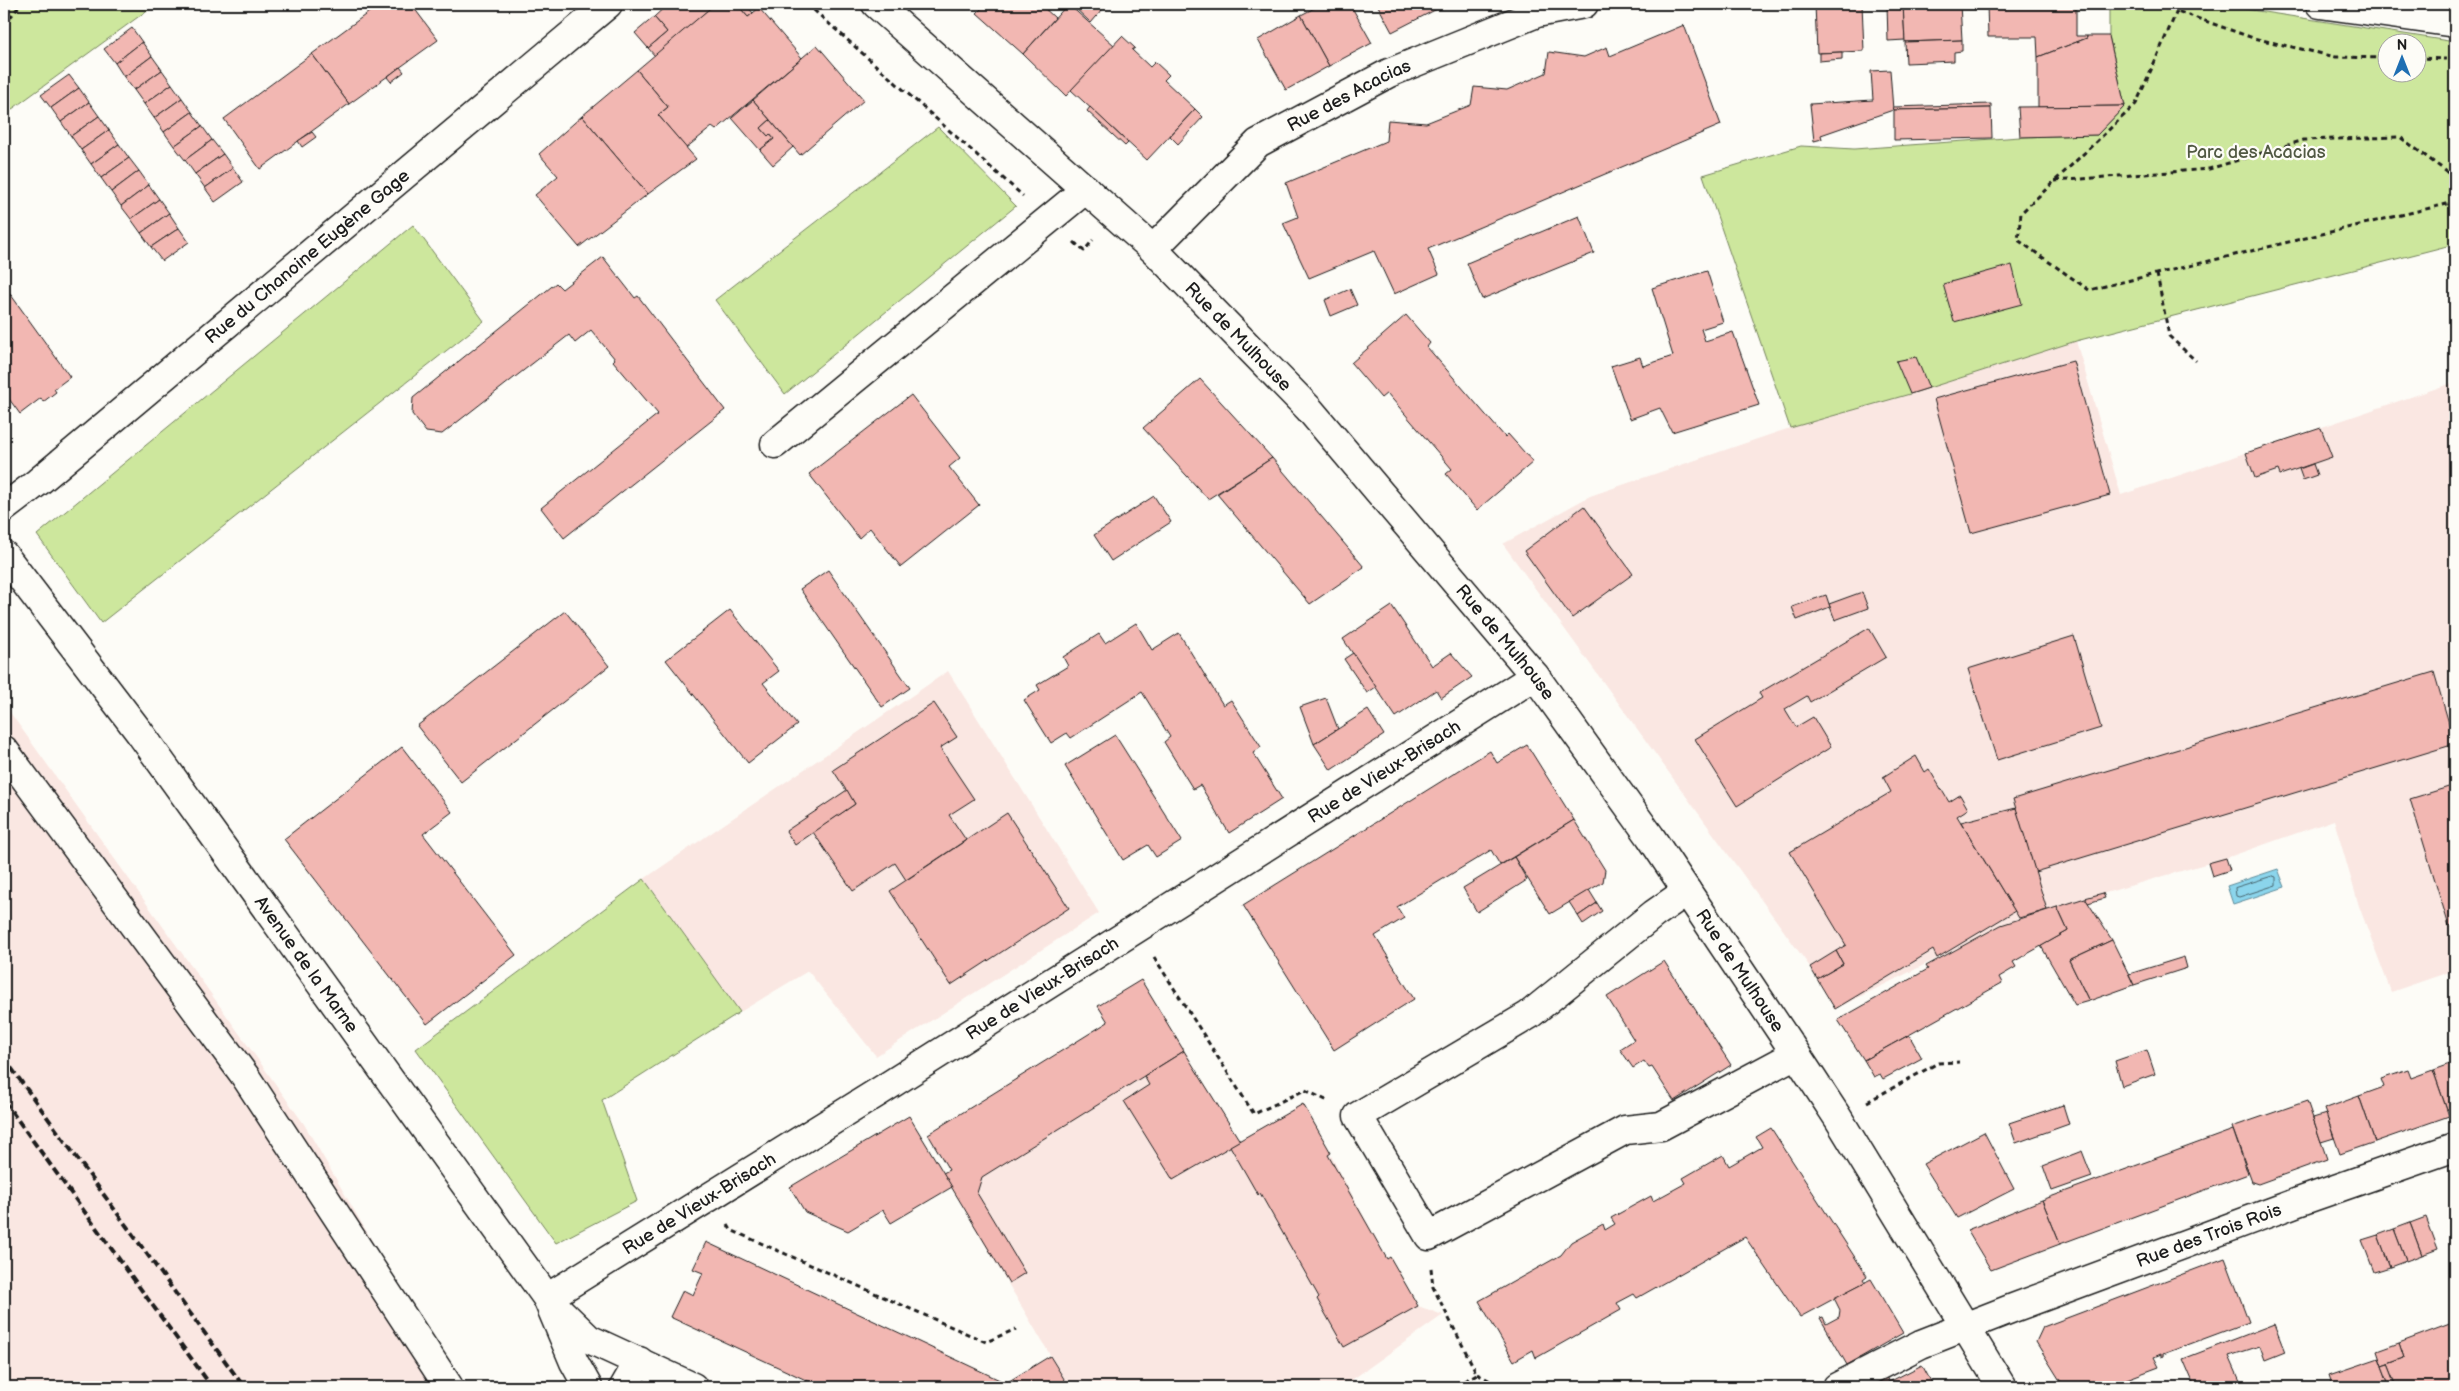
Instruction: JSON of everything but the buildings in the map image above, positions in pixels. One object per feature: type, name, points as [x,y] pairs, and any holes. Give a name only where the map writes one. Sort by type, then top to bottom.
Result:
[{"type":"street","name":"Rue du Chanoine Eugène Gage","points":[[4,508],[45,476],[608,4]]},
{"type":"street","name":"Rue de Mulhouse","points":[[876,4],[1153,249],[1309,408],[1535,676],[1565,715],[1687,891],[1796,1054],[1838,1118],[1964,1328],[2002,1387]]},
{"type":"street","name":"Rue des Acacias","points":[[1153,249],[1258,142],[1389,73],[1535,8],[1584,4]]},
{"type":"street","points":[[2320,4],[2455,23]]},
{"type":"street","points":[[775,444],[1086,189]]},
{"type":"street","name":"Avenue de la Marne","points":[[4,555],[140,733],[547,1298],[574,1362],[588,1387]]},
{"type":"street","name":"Rue de Vieux-Brisach","points":[[547,1298],[708,1199],[1535,676]]},
{"type":"street","points":[[4,750],[245,1076],[449,1387]]},
{"type":"street","points":[[1687,891],[1654,914],[1529,1015],[1358,1116],[1429,1236],[1625,1130],[1661,1126],[1796,1054]]},
{"type":"street","name":"Rue des Trois Rois","points":[[1836,1387],[1921,1344],[2289,1206],[2455,1147]]},
{"type":"street","points":[[547,1298],[589,1339],[693,1387]]},
{"type":"street","points":[[624,1387],[639,1361]]},
{"type":"path","points":[[4,25],[20,4]]},
{"type":"path","points":[[807,4],[1084,251],[1115,215]]},
{"type":"path","points":[[2177,4],[2177,11],[2136,104],[2021,214],[2018,240],[2088,290],[2455,202]]},
{"type":"path","points":[[2177,11],[2253,38],[2336,58],[2376,58]]},
{"type":"path","points":[[2426,58],[2455,59]]},
{"type":"path","points":[[2054,182],[2209,169],[2304,140],[2400,137],[2455,178]]},
{"type":"path","points":[[2157,274],[2169,336],[2196,361]]},
{"type":"path","points":[[1136,929],[1254,1114],[1305,1090],[1358,1116]]},
{"type":"path","points":[[1838,1118],[1938,1063],[1959,1062]]},
{"type":"path","points":[[708,1199],[732,1230],[986,1342],[1016,1329]]},
{"type":"path","points":[[1429,1236],[1433,1287],[1477,1374],[1502,1387]]},
{"type":"path","points":[[1453,1387],[1477,1374]]},
{"type":"shaded area","points":[[2076,341],[2121,495],[2455,382],[2455,970],[2391,992],[2359,906],[2334,820],[2226,858],[2019,918],[1835,1009],[1810,967],[1503,544],[1590,496],[1790,428],[1910,394]]},
{"type":"shaded area","points":[[948,671],[1099,913],[876,1056],[808,971],[740,1012],[644,879]]},
{"type":"shaded area","points":[[4,704],[304,1124],[457,1387],[10,1387],[4,1380]]},
{"type":"shaded area","points":[[1141,980],[1240,1141],[1303,1104],[1387,1259],[1390,1257],[1418,1306],[1443,1315],[1353,1379],[1353,1387],[1069,1387],[943,1173],[949,1169],[928,1134],[1108,1022],[1098,1006]]},
{"type":"green space","points":[[4,4],[145,4],[149,9],[4,115]]},
{"type":"green space","name":"Parc des Acacias","points":[[2109,4],[2213,4],[2391,32],[2376,32],[2376,82],[2426,82],[2426,37],[2455,42],[2455,244],[2076,341],[1910,394],[1790,428],[1703,175],[1801,146],[1854,149],[2020,137],[2097,135],[2125,106],[2109,36]]},
{"type":"green space","points":[[938,127],[1016,206],[785,394],[715,300]]},
{"type":"green space","points":[[413,225],[484,321],[101,623],[37,535]]},
{"type":"green space","points":[[644,879],[740,1012],[602,1100],[637,1201],[556,1243],[416,1049]]},
{"type":"water","points":[[2278,869],[2285,887],[2233,904],[2227,886]]},
{"type":"railway","points":[[4,1058],[244,1387]]},
{"type":"railway","points":[[4,1101],[212,1387]]}]
